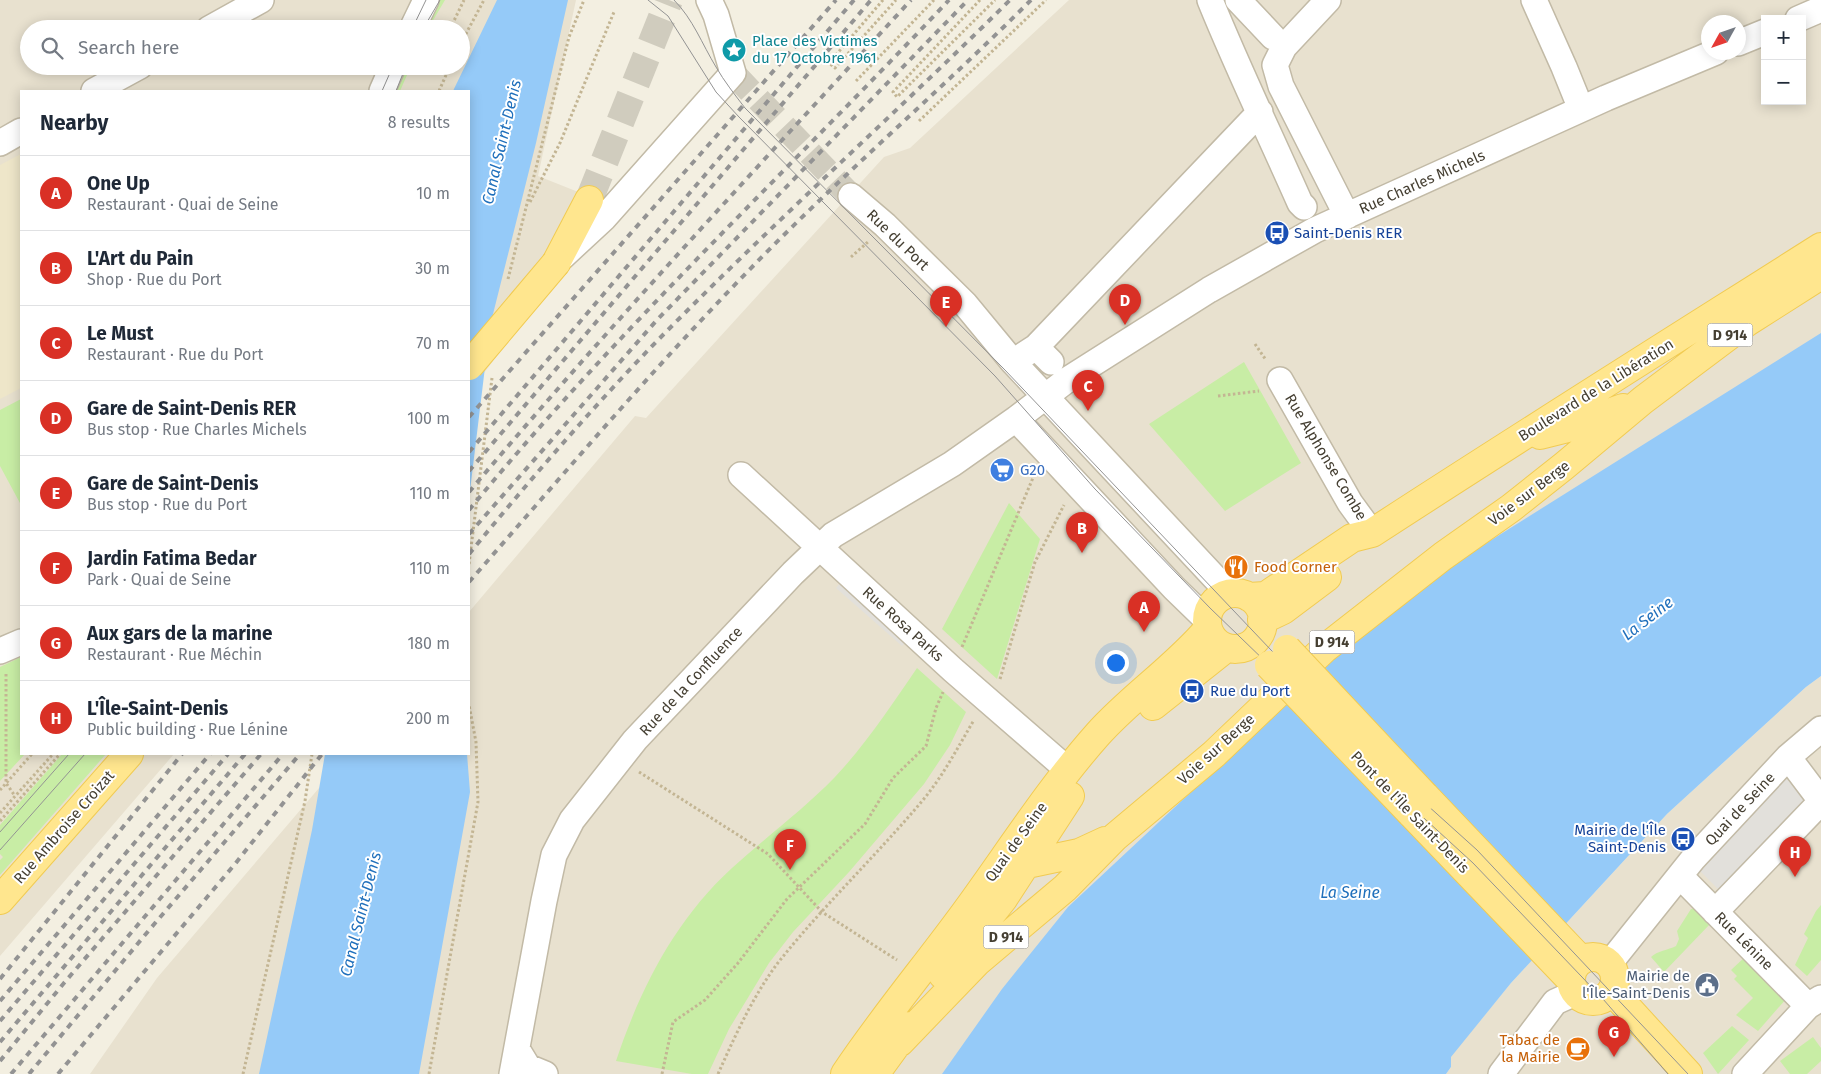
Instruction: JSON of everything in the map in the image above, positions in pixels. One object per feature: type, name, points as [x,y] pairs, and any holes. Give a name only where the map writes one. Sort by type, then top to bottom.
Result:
[{"type":"main road","points":[[470,365],[556,263],[589,200]]},
{"type":"main road","name":"Boulevard de la Libération","points":[[1237,622],[1265,596],[1352,538],[1372,533],[1821,247]]},
{"type":"main road","name":"Boulevard de la Libération","points":[[1643,400],[1747,322],[1821,275]]},
{"type":"main road","name":"D 914","points":[[1564,466],[1584,423],[1623,374]]},
{"type":"main road","name":"D 914","points":[[1515,441],[1584,423],[1643,400]]},
{"type":"main road","name":"Voie sur Berge","points":[[875,1074],[944,985],[977,962],[1065,888],[1116,837],[1214,754],[1324,649],[1400,588],[1511,508],[1643,400]]},
{"type":"main road","name":"Pont de l'Île Saint-Denis","points":[[1237,622],[1278,657],[1570,968]]},
{"type":"main road","name":"Quai de Seine","points":[[845,1074],[869,1038],[966,911],[1068,770],[1099,733],[1135,696],[1190,650],[1237,622]]},
{"type":"main road","name":"Quai de Seine","points":[[944,985],[1027,864],[1070,797],[1107,748],[1237,622]]},
{"type":"main road","name":"Rue Ambroise Croizat","points":[[0,900],[128,755]]},
{"type":"main road","points":[[966,911],[1006,877],[1027,864],[1079,853],[1116,837]]},
{"type":"main road","points":[[1596,957],[1603,959],[1609,964],[1615,977],[1607,995],[1591,1002],[1579,997],[1570,968],[1596,957]]},
{"type":"main road","points":[[1607,995],[1668,1074]]},
{"type":"main road","points":[[1607,995],[1688,1074]]},
{"type":"street","points":[[416,20],[426,0]]},
{"type":"street","points":[[556,263],[604,218],[733,73],[716,15],[709,0]]},
{"type":"street","points":[[1210,0],[1233,56],[1300,203],[1304,207]]},
{"type":"street","points":[[1233,56],[1267,31],[1238,0]]},
{"type":"street","points":[[1328,0],[1284,47],[1275,66],[1281,86],[1347,216]]},
{"type":"street","points":[[1534,0],[1568,74],[1581,109]]},
{"type":"street","points":[[225,20],[257,2]]},
{"type":"street","points":[[1806,16],[1821,9]]},
{"type":"street","points":[[1746,40],[1761,34]]},
{"type":"street","name":"Rue Charles Michels","points":[[1016,419],[1067,380],[1209,290],[1315,230],[1581,109],[1701,58]]},
{"type":"street","points":[[96,90],[123,75]]},
{"type":"street","points":[[382,90],[389,75]]},
{"type":"street","points":[[1013,362],[1044,354],[1260,112]]},
{"type":"street","points":[[0,143],[20,132]]},
{"type":"street","name":"Rue du Port","points":[[851,196],[885,225],[965,304],[1237,622]]},
{"type":"street","name":"Rue Alphonse Combe","points":[[1280,380],[1350,503],[1372,533]]},
{"type":"street","points":[[1016,419],[1174,588],[1237,622]]},
{"type":"street","name":"Rue de la Confluence","points":[[512,1074],[554,855],[572,820],[634,740],[793,573],[833,535],[952,464],[1016,419]]},
{"type":"street","name":"Rue Rosa Parks","points":[[741,475],[953,670],[1068,770]]},
{"type":"street","name":"Quai de Seine","points":[[1609,964],[1693,859],[1788,757],[1821,729]]},
{"type":"street","points":[[1715,912],[1816,807],[1819,798],[1788,757]]},
{"type":"street","name":"Rue Lénine","points":[[1680,876],[1753,950],[1814,1002]]},
{"type":"street","points":[[1501,1074],[1555,1002],[1570,968]]},
{"type":"street","points":[[1745,1074],[1814,1002]]},
{"type":"street","points":[[517,1049],[528,1067],[545,1074]]},
{"type":"path","points":[[454,20],[464,0]]},
{"type":"path","points":[[470,24],[484,0]]},
{"type":"path","points":[[883,0],[829,63],[835,68],[896,0]]},
{"type":"path","points":[[856,82],[934,0]]},
{"type":"path","points":[[980,0],[893,92],[897,96],[995,0]]},
{"type":"path","points":[[919,121],[1046,0]]},
{"type":"path","points":[[527,207],[560,143],[614,12]]},
{"type":"path","points":[[439,90],[446,75]]},
{"type":"path","points":[[1218,396],[1269,390],[1280,380]]},
{"type":"path","points":[[662,1074],[673,1022],[705,1000],[738,963],[787,900],[865,824],[894,778],[926,746],[936,708],[1045,451]]},
{"type":"path","points":[[718,1074],[748,1010],[777,966],[822,912],[924,798],[954,754],[986,699],[999,681],[1035,562],[1075,483]]},
{"type":"path","points":[[7,645],[6,783],[15,796]]},
{"type":"path","points":[[429,1074],[478,802],[476,742],[470,710]]},
{"type":"path","points":[[0,790],[31,755]]},
{"type":"path","points":[[0,813],[52,755]]},
{"type":"path","points":[[0,821],[59,755]]},
{"type":"path","points":[[243,1074],[305,801],[312,755]]},
{"type":"path","points":[[620,759],[768,854],[822,912],[900,962]]},
{"type":"shaded area","points":[[0,0],[576,0],[538,176],[621,209],[499,353],[470,392],[470,90],[20,90],[20,755],[173,755],[0,956]]},
{"type":"shaded area","points":[[1069,0],[1821,0],[1821,483],[1205,1074],[90,1074],[157,978],[347,755],[470,755],[470,611],[635,416],[646,418],[884,157],[910,148]]},
{"type":"shaded area","points":[[20,155],[20,389],[0,399],[0,165]]},
{"type":"shaded area","points":[[841,582],[908,640],[902,646],[836,588]]},
{"type":"shaded area","points":[[1821,676],[1821,1074],[1446,1074],[1451,1067],[1450,1057],[1511,983],[1667,814],[1806,687]]},
{"type":"shaded area","points":[[1786,779],[1810,794],[1808,809],[1725,896],[1698,869]]},
{"type":"green space","points":[[433,0],[445,0],[433,20],[423,20]]},
{"type":"green space","points":[[396,75],[407,75],[400,90],[388,90]]},
{"type":"green space","points":[[1244,362],[1301,463],[1225,511],[1149,424]]},
{"type":"green space","points":[[20,400],[20,503],[0,466],[0,410]]},
{"type":"green space","points":[[1009,503],[1040,539],[997,679],[942,629]]},
{"type":"green space","points":[[20,657],[20,755],[24,755],[0,781],[0,667]]},
{"type":"green space","points":[[917,668],[966,712],[950,745],[924,784],[849,872],[793,932],[769,963],[729,1029],[708,1074],[692,1074],[616,1061],[648,982],[693,910],[732,868],[835,777],[868,738]]},
{"type":"green space","points":[[61,755],[105,755],[0,875],[0,860],[3,857],[0,854],[0,825]]},
{"type":"green space","points":[[1821,905],[1821,960],[1807,976],[1795,965],[1808,938],[1804,934]]},
{"type":"green space","points":[[1697,908],[1711,923],[1664,972],[1651,957],[1676,946],[1679,939],[1677,931],[1691,909]]},
{"type":"green space","points":[[1746,956],[1786,999],[1758,1031],[1736,1015],[1753,998],[1734,979],[1737,976],[1731,970]]},
{"type":"green space","points":[[1732,1026],[1749,1040],[1718,1074],[1703,1053]]},
{"type":"green space","points":[[1813,1037],[1821,1048],[1821,1061],[1807,1074],[1790,1074],[1780,1061]]},
{"type":"water","name":"Canal Saint-Denis","points":[[497,0],[568,0],[536,143],[490,326],[470,491],[470,90],[453,90],[461,75],[470,75],[470,56]]},
{"type":"water","name":"La Seine","points":[[1821,333],[1821,676],[1806,687],[1667,814],[1511,983],[1451,1057],[1451,1067],[1446,1074],[942,1074],[1002,989],[1068,907],[1327,665],[1379,621],[1469,554]]},
{"type":"water","name":"Canal Saint-Denis","points":[[325,755],[467,755],[470,792],[419,1074],[259,1074],[312,830]]},
{"type":"tunnel","points":[[589,200],[669,0]]},
{"type":"tunnel","points":[[733,73],[851,196]]},
{"type":"tram line","points":[[416,20],[426,0]]},
{"type":"tram line","points":[[428,20],[440,0]]},
{"type":"tram line","points":[[648,0],[668,16],[716,92],[739,117],[995,376],[1095,489],[1210,608],[1269,665],[1355,755],[1473,863],[1603,999],[1668,1074]]},
{"type":"tram line","points":[[674,0],[687,15],[719,72],[745,108],[1004,369],[1366,750],[1477,850],[1688,1074]]},
{"type":"tram line","points":[[382,90],[389,75]]},
{"type":"tram line","points":[[396,90],[402,75]]},
{"type":"tram line","points":[[0,832],[68,755]]},
{"type":"tram line","points":[[0,850],[84,755]]},
{"type":"railway","points":[[470,416],[836,0]]},
{"type":"railway","points":[[470,451],[854,0]]},
{"type":"railway","points":[[470,470],[871,0]]},
{"type":"railway","points":[[470,491],[632,305],[911,0]]},
{"type":"railway","points":[[470,509],[584,378],[644,314],[949,0]]},
{"type":"railway","points":[[470,533],[656,321],[968,0]]},
{"type":"railway","points":[[470,553],[514,499],[657,341],[700,297],[1010,0]]},
{"type":"railway","points":[[470,581],[645,381],[755,264],[1031,0]]},
{"type":"railway","points":[[0,979],[181,755]]},
{"type":"railway","points":[[0,1001],[209,755]]},
{"type":"railway","points":[[0,1021],[227,755]]},
{"type":"railway","points":[[0,1042],[244,755]]},
{"type":"railway","points":[[0,1061],[64,983],[260,755]]},
{"type":"railway","points":[[11,1074],[282,755]]},
{"type":"railway","points":[[29,1074],[299,755]]},
{"type":"railway","points":[[58,1074],[235,864],[321,755]]},
{"type":"place","name":"Place des Victimes du 17 Octobre 1961","points":[[734,50]]},
{"type":"place","name":"Saint-Denis RER","points":[[1277,233]]},
{"type":"place","name":"Gare de Saint-Denis RER","points":[[1125,325]]},
{"type":"place","name":"Gare de Saint-Denis","points":[[946,327]]},
{"type":"place","name":"Le Must","points":[[1088,411]]},
{"type":"place","name":"G20","points":[[1002,470]]},
{"type":"place","name":"L'Art du Pain","points":[[1082,553]]},
{"type":"place","name":"Food Corner","points":[[1236,567]]},
{"type":"place","name":"One Up","points":[[1144,632]]},
{"type":"place","name":"Rue du Port","points":[[1192,691]]},
{"type":"place","name":"Mairie de l'Île Saint-Denis","points":[[1683,839]]},
{"type":"place","name":"Jardin Fatima Bedar","points":[[790,870]]},
{"type":"place","name":"L'Île-Saint-Denis","points":[[1795,877]]},
{"type":"place","name":"Mairie de l'Île-Saint-Denis","points":[[1707,985]]},
{"type":"place","name":"Tabac de la Mairie","points":[[1578,1049]]},
{"type":"place","name":"Aux gars de la marine","points":[[1614,1057]]}]
